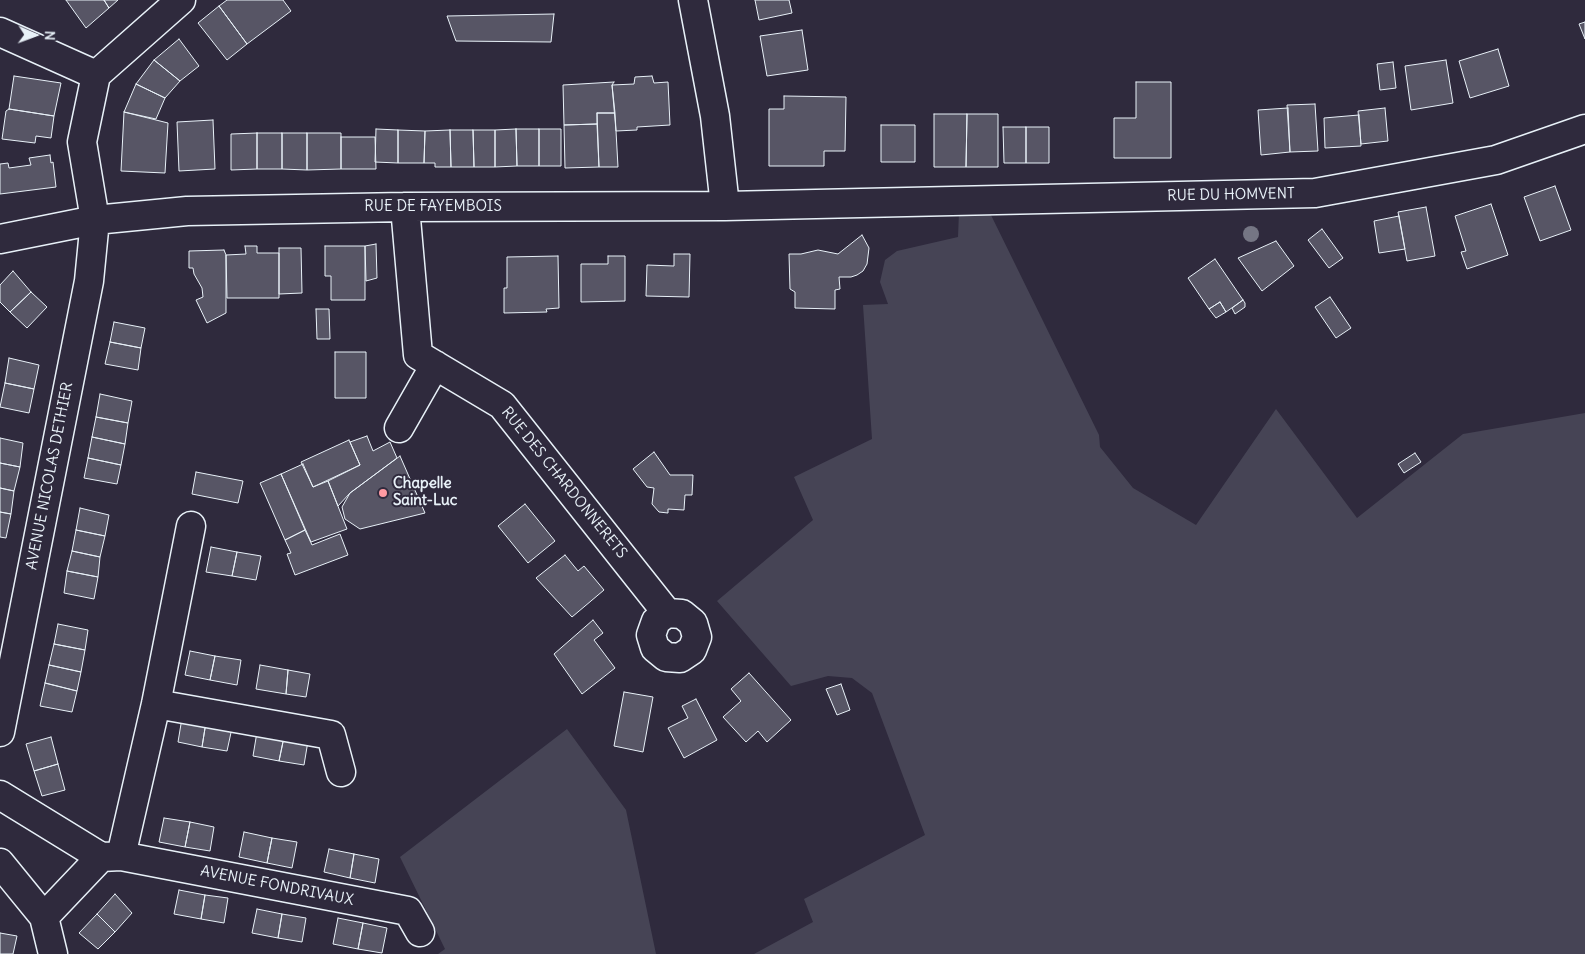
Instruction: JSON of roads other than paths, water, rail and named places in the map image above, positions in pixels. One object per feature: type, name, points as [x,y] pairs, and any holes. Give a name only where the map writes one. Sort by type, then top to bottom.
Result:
[{"type":"street","points":[[0,32],[96,75],[181,0]]},
{"type":"street","points":[[693,0],[714,116],[725,206]]},
{"type":"street","name":"AVENUE NICOLAS DETHIER","points":[[0,732],[89,281],[95,220],[82,142],[96,75]]},
{"type":"street","name":"RUE DU HOMVENT","points":[[868,203],[1315,193],[1496,160],[1585,129]]},
{"type":"street","name":"RUE DE FAYEMBOIS","points":[[0,239],[95,220],[188,211],[868,203]]},
{"type":"street","name":"RUE DES CHARDONNERETS","points":[[405,207],[418,355],[502,405],[667,613]]},
{"type":"street","points":[[398,428],[435,365]]},
{"type":"street","points":[[44,917],[111,856],[156,704],[191,526]]},
{"type":"street","points":[[156,704],[331,735],[341,772]]},
{"type":"street","name":"AVENUE FONDRIVAUX","points":[[0,795],[111,856],[408,912],[420,932]]},
{"type":"street","points":[[0,863],[44,917],[53,954]]},
{"type":"place","name":"Chapelle Saint-Luc","points":[[383,493]]}]
